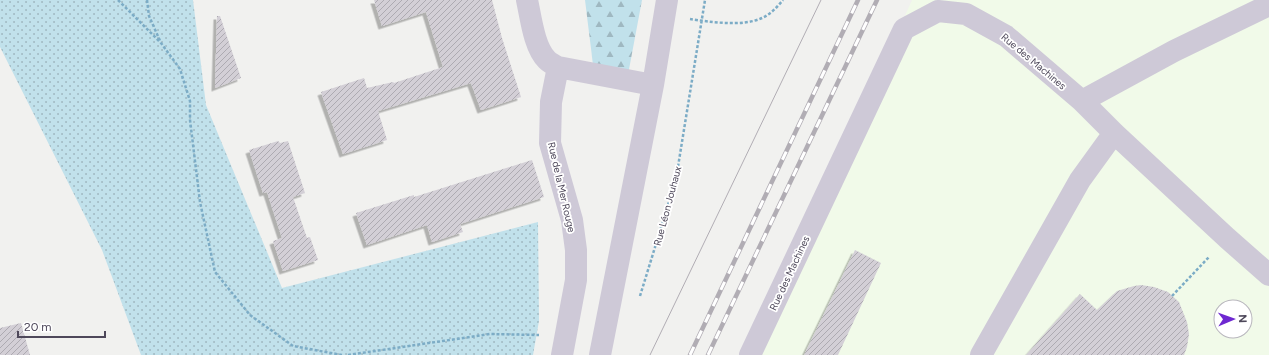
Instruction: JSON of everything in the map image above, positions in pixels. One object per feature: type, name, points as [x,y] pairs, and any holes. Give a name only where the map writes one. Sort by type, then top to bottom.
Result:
[{"type":"street","points":[[527,0],[537,41],[542,54],[548,62],[558,67],[653,85]]},
{"type":"street","points":[[600,355],[653,85],[667,0]]},
{"type":"street","points":[[1082,101],[1174,51],[1269,5]]},
{"type":"street","name":"Rue des Machines","points":[[750,355],[904,29],[938,11],[966,14],[1006,36],[1082,101],[1114,133],[1227,238],[1269,274]]},
{"type":"street","name":"Rue de la Mer Rouge","points":[[558,67],[551,102],[550,143],[572,220],[576,250],[576,280],[563,346]]},
{"type":"street","points":[[981,355],[1080,180],[1114,133]]},
{"type":"path","points":[[118,0],[161,43],[180,69],[190,101],[190,120],[200,202],[215,272],[250,315],[293,346],[342,355]]},
{"type":"path","points":[[147,0],[149,16],[161,43]]},
{"type":"path","name":"Rue Léon Jouhaux","points":[[639,298],[676,179],[705,0]]},
{"type":"path","points":[[687,18],[721,23],[739,23],[760,19],[772,12],[783,0]]},
{"type":"path","points":[[1172,296],[1227,238]]},
{"type":"path","points":[[348,355],[427,342],[490,334],[563,346]]},
{"type":"shaded area","points":[[912,0],[1269,0],[1269,355],[754,355]]},
{"type":"green space","points":[[0,0],[193,0],[206,105],[282,288],[538,222],[539,321],[533,355],[141,355],[102,250],[0,47]]},
{"type":"green space","points":[[585,0],[642,0],[627,80],[594,73]]},
{"type":"building","points":[[374,0],[492,0],[502,38],[521,97],[481,110],[471,83],[378,111],[387,140],[343,154],[321,92],[364,78],[367,88],[394,83],[443,67],[426,12],[382,26]]},
{"type":"building","points":[[217,16],[220,16],[241,78],[215,88]]},
{"type":"building","points":[[278,141],[280,143],[288,141],[305,193],[293,197],[307,238],[310,237],[318,260],[283,271],[273,241],[282,238],[267,192],[263,193],[249,150]]},
{"type":"building","points":[[532,160],[544,197],[460,224],[463,232],[432,242],[427,225],[367,245],[356,213],[414,195],[414,197]]},
{"type":"building","points":[[855,250],[881,263],[838,355],[804,355]]},
{"type":"building","points":[[1141,285],[1154,287],[1168,292],[1179,302],[1187,322],[1189,334],[1184,355],[1026,355],[1080,294],[1097,310],[1117,291]]},
{"type":"building","points":[[21,323],[30,355],[0,355],[0,328]]},
{"type":"tram line","points":[[650,355],[821,0]]},
{"type":"railway","points":[[690,355],[858,0]]},
{"type":"railway","points":[[708,355],[877,0]]}]
